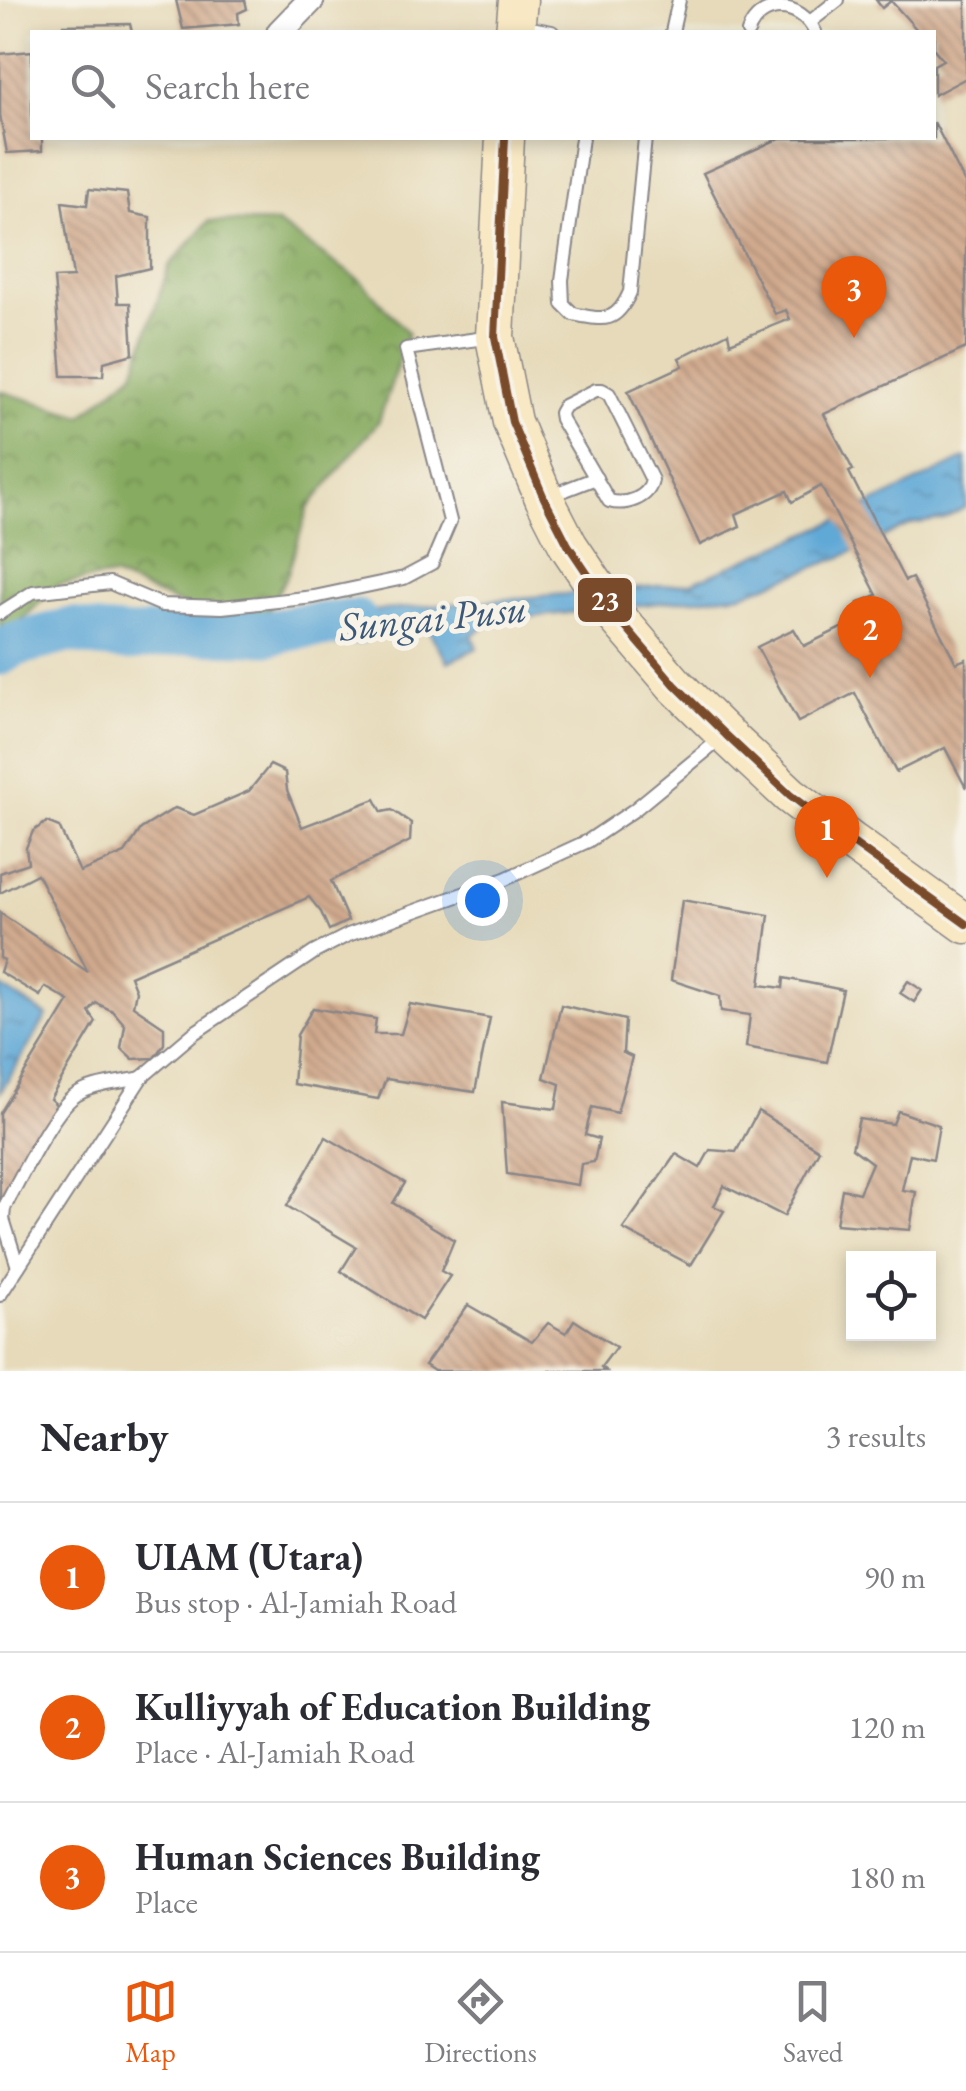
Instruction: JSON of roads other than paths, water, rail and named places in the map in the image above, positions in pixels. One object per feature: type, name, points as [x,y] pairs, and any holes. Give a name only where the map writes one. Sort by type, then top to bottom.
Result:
[{"type":"street","points":[[282,30],[311,0]]},
{"type":"street","points":[[505,140],[495,337],[512,422],[568,545],[615,614],[676,685],[726,735],[790,795],[966,924]]},
{"type":"lane","points":[[672,30],[679,0]]},
{"type":"lane","points":[[749,30],[758,16],[780,6],[802,14],[812,27],[838,0]]},
{"type":"lane","points":[[582,140],[562,280],[563,304],[573,314],[610,318],[622,310],[630,292],[645,140]]},
{"type":"lane","points":[[0,613],[34,592],[110,583],[162,605],[222,607],[314,597],[404,578],[432,563],[450,521],[406,349],[495,337]]},
{"type":"lane","points":[[602,390],[609,394],[652,480],[648,491],[620,504],[609,501],[596,478],[560,412],[564,406],[602,390]]},
{"type":"lane","points":[[544,498],[596,478]]},
{"type":"lane","points":[[0,1295],[141,1078],[194,1033],[315,952],[348,935],[504,878],[588,841],[634,810],[726,735]]},
{"type":"lane","points":[[18,1267],[3,1219],[4,1208],[55,1120],[70,1099],[88,1090],[141,1078]]},
{"type":"water","points":[[966,458],[966,507],[944,519],[911,524],[839,558],[742,594],[493,621],[472,635],[477,648],[448,662],[425,625],[403,626],[386,636],[367,623],[301,636],[293,618],[691,583],[834,522]]},
{"type":"water","points":[[0,986],[47,1016],[0,1093]]},
{"type":"waterway","name":"Sungai Pusu","points":[[0,653],[13,645],[71,630],[130,639],[191,632],[271,633],[356,622]]},
{"type":"place","name":"Human Sciences Building","points":[[854,338]]},
{"type":"place","name":"Kulliyyah of Education Building","points":[[870,678]]},
{"type":"place","name":"UIAM (Utara)","points":[[827,878]]}]
